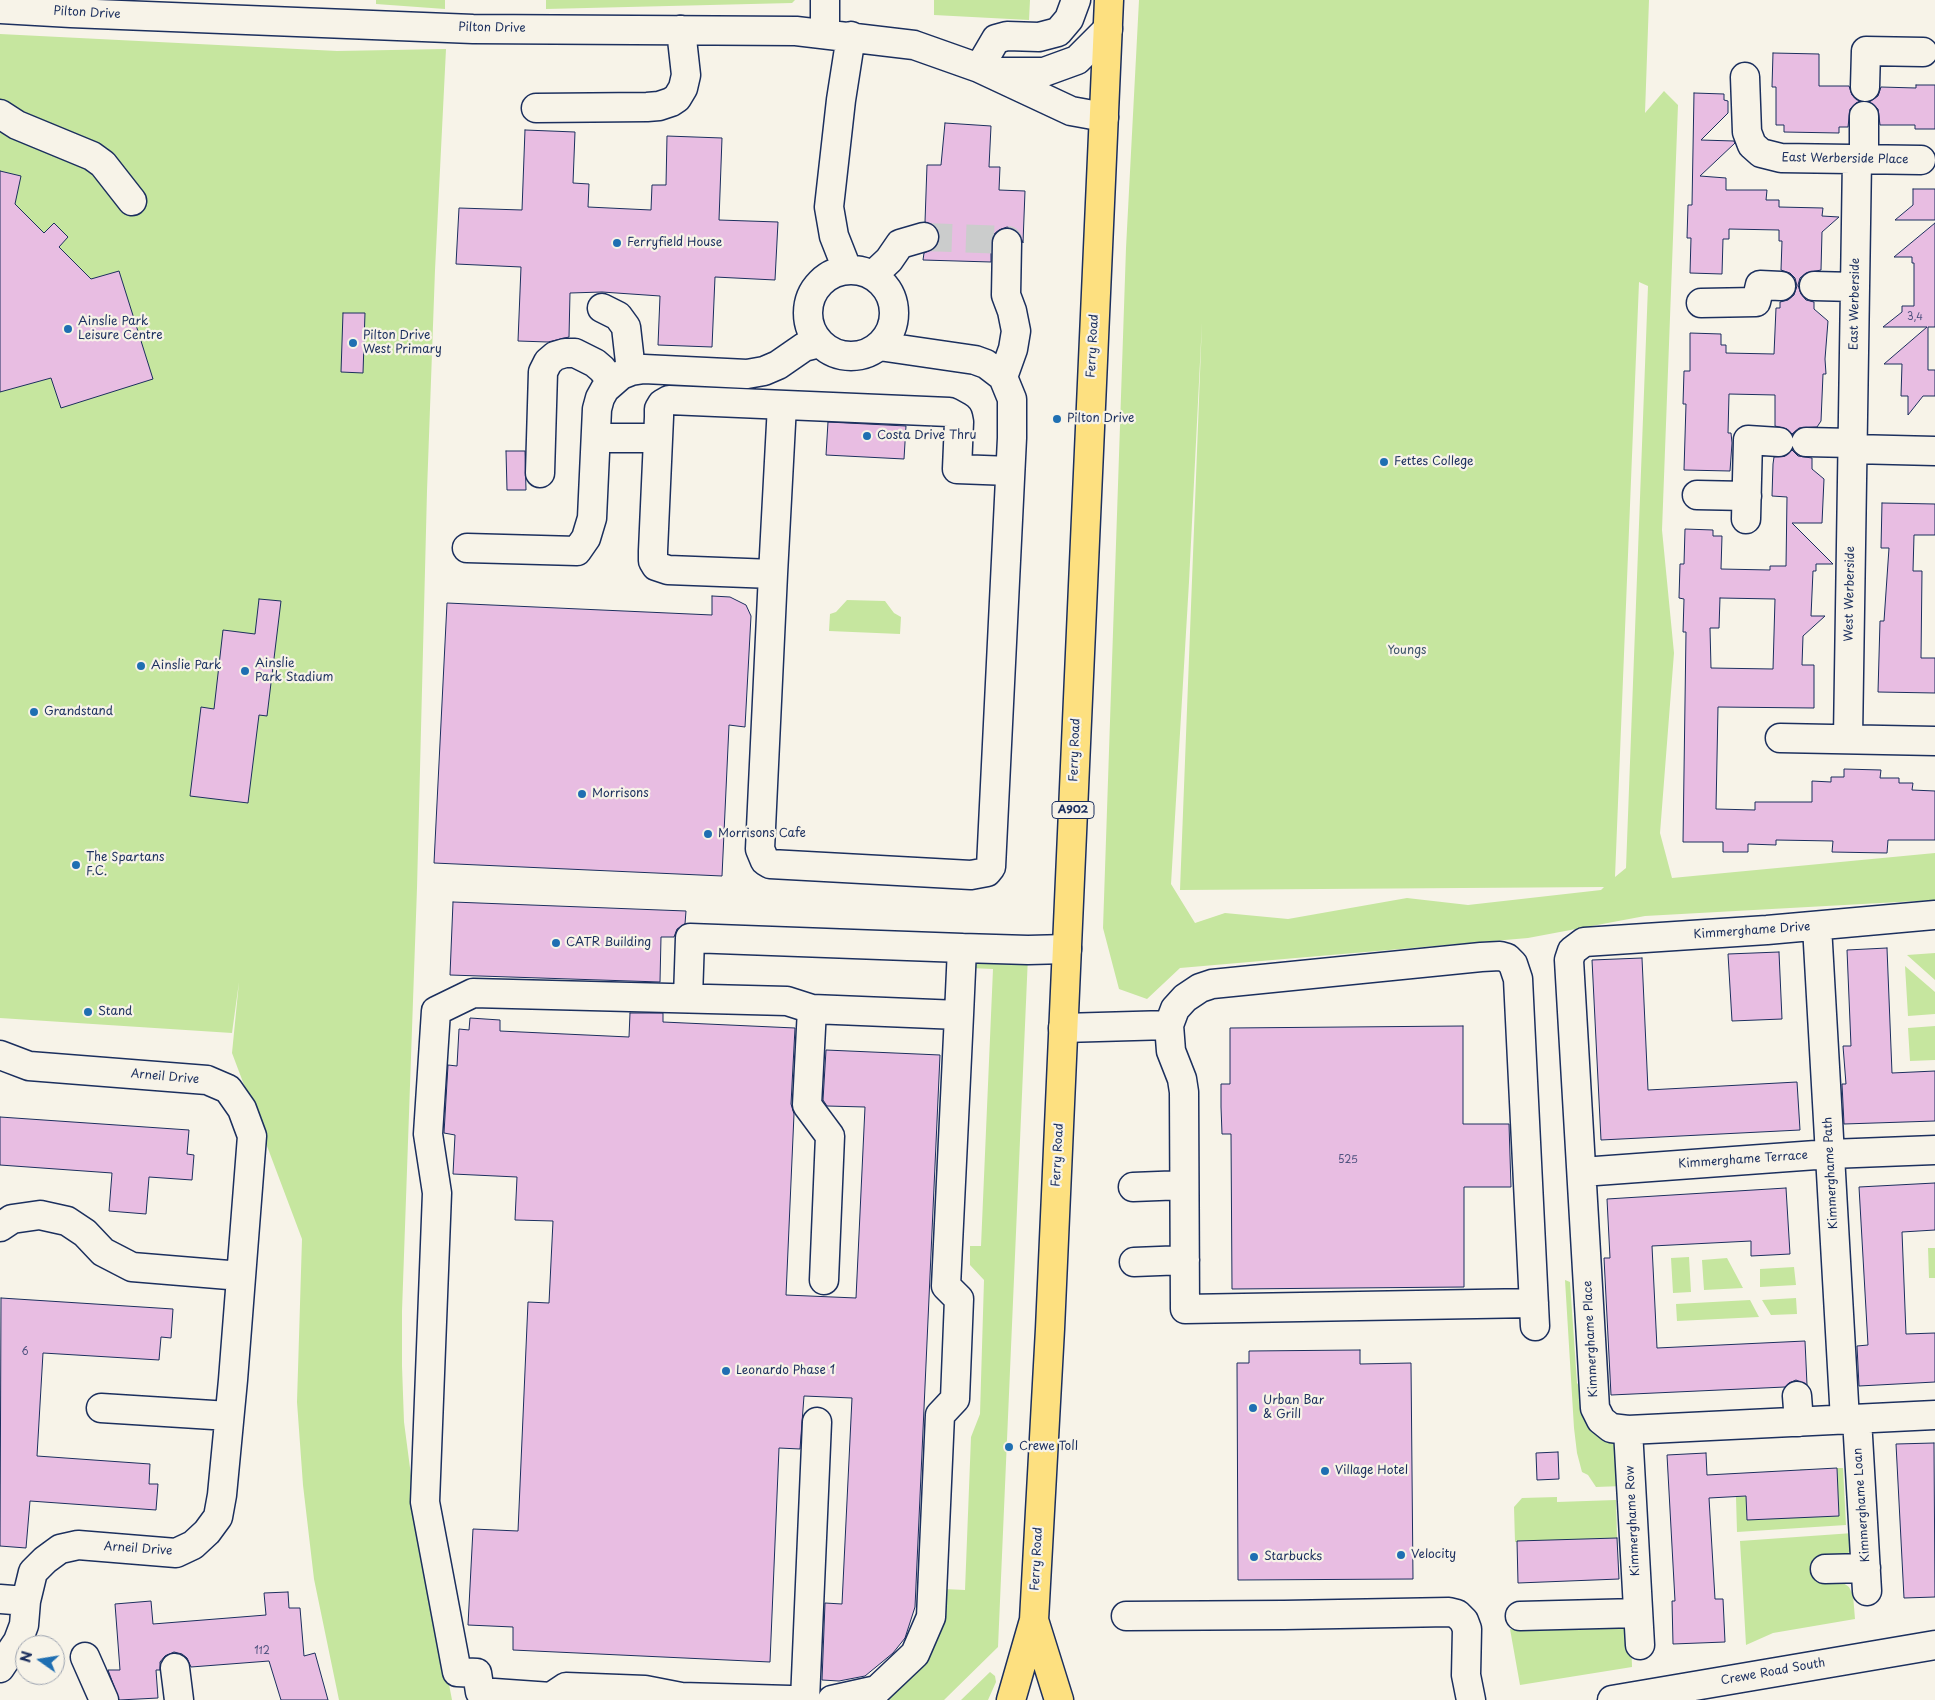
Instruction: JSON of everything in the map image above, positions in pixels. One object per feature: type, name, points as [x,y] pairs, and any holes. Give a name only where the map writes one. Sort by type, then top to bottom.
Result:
[{"type":"main road","name":"Ferry Road","points":[[1011,1700],[1034,1620],[1067,949],[1109,0]]},
{"type":"main road","name":"Ferry Road","points":[[1034,1620],[1059,1700]]},
{"type":"street","points":[[825,0],[838,35],[841,100],[829,207],[834,236],[847,269]]},
{"type":"street","points":[[984,70],[996,39],[1007,36],[1039,37],[1058,32],[1069,19],[1076,0]]},
{"type":"street","name":"Pilton Drive","points":[[0,8],[71,7],[473,29],[796,31],[838,35],[914,45],[984,70],[1071,111],[1104,117]]},
{"type":"street","name":"Pilton Drive","points":[[984,70],[1044,72],[1077,60],[1108,29]]},
{"type":"street","points":[[536,108],[647,107],[671,102],[678,98],[684,88],[686,75],[682,30]]},
{"type":"street","points":[[1865,87],[1866,51],[1923,52]]},
{"type":"street","name":"East Werberside Place","points":[[1745,77],[1747,132],[1750,142],[1758,151],[1766,155],[1781,158],[1921,160]]},
{"type":"street","points":[[0,114],[17,125],[92,156],[107,169],[132,201]]},
{"type":"street","name":"East Werberside","points":[[1852,446],[1855,287],[1860,159],[1864,116]]},
{"type":"street","points":[[874,275],[889,260],[900,244],[924,237]]},
{"type":"street","points":[[1003,377],[1013,349],[1016,331],[1006,295],[1007,243]]},
{"type":"street","points":[[847,269],[861,270],[874,275],[884,283],[891,295],[895,308],[890,334],[879,346],[865,354],[849,356],[833,353],[820,343],[812,332],[808,318],[808,304],[822,280],[834,273],[847,269]]},
{"type":"street","points":[[1701,303],[1756,302],[1760,285],[1781,286]]},
{"type":"street","points":[[1814,286],[1855,287]]},
{"type":"street","points":[[602,308],[618,316],[626,327],[622,376]]},
{"type":"street","points":[[467,548],[577,551],[586,538],[592,518],[597,410],[600,398],[622,376],[644,369],[747,374],[764,371],[778,365],[804,347],[820,343]]},
{"type":"street","points":[[782,405],[760,849],[764,861],[770,864],[971,875],[987,872],[991,867],[994,820],[1012,399],[1003,377],[986,364],[975,360],[879,346]]},
{"type":"street","points":[[540,473],[544,372],[548,362],[555,356],[565,353],[575,354],[595,363],[602,369],[622,376]]},
{"type":"street","points":[[773,574],[668,570],[656,566],[653,561],[653,551],[659,409],[665,401],[953,413],[958,417],[959,422],[957,469],[1010,471]]},
{"type":"street","points":[[596,438],[658,438]]},
{"type":"street","points":[[1697,495],[1746,508],[1748,440],[1935,451]]},
{"type":"street","name":"West Werberside","points":[[1848,738],[1852,446]]},
{"type":"street","points":[[1780,738],[1848,738],[1935,742]]},
{"type":"street","name":"Kimmerghame Drive","points":[[1572,951],[1584,942],[1768,939],[1817,926],[1935,915]]},
{"type":"street","name":"Kimmerghame Path","points":[[1817,926],[1830,1154],[1851,1420]]},
{"type":"street","points":[[688,998],[690,938],[1028,950],[1067,949]]},
{"type":"street","points":[[832,1700],[877,1690],[915,1654],[931,1617],[940,1415],[955,1399],[959,1299],[946,1286],[962,948]]},
{"type":"street","name":"Kimmerghame Place","points":[[1572,951],[1569,960],[1595,1408],[1601,1420],[1611,1428],[1628,1430],[1798,1409],[1851,1420],[1935,1415]]},
{"type":"street","points":[[1500,956],[1507,958],[1513,964],[1518,978],[1535,1314],[1185,1309],[1184,1185],[1184,1092],[1182,1079],[1171,1050],[1169,1025],[1175,1009],[1185,998],[1200,988],[1212,984],[1481,957],[1500,956]]},
{"type":"street","points":[[790,1700],[682,1698],[645,1690],[566,1687],[551,1697],[480,1692],[477,1673],[457,1672],[425,1502],[437,1193],[428,1134],[436,1011],[472,992],[787,1001],[812,1009],[958,1015]]},
{"type":"street","points":[[812,1009],[807,1105],[830,1136],[824,1280]]},
{"type":"street","points":[[1063,1028],[1169,1025]]},
{"type":"street","name":"Arneil Drive","points":[[0,1055],[29,1066],[207,1080],[228,1090],[242,1109],[252,1136],[229,1416],[218,1517],[207,1532],[193,1545],[176,1552],[78,1545],[60,1549],[33,1572],[13,1600],[24,1625],[18,1641],[0,1668]]},
{"type":"street","name":"Kimmerghame Terrace","points":[[1582,1172],[1830,1154],[1935,1150]]},
{"type":"street","points":[[1133,1187],[1184,1185]]},
{"type":"street","points":[[0,1226],[12,1219],[40,1215],[67,1221],[86,1233],[103,1252],[132,1267],[241,1276]]},
{"type":"street","points":[[1134,1262],[1185,1260]]},
{"type":"street","points":[[101,1408],[229,1416]]},
{"type":"street","name":"Kimmerghame Loan","points":[[1825,1569],[1867,1579],[1851,1420]]},
{"type":"street","points":[[805,1700],[817,1422]]},
{"type":"street","name":"Kimmerghame Row","points":[[1628,1430],[1640,1645]]},
{"type":"street","points":[[1126,1616],[1449,1612],[1457,1614],[1464,1621],[1467,1629],[1466,1675],[1471,1700]]},
{"type":"street","points":[[1520,1616],[1638,1613]]},
{"type":"street","name":"Crewe Road South","points":[[1612,1700],[1935,1644]]},
{"type":"street","points":[[85,1657],[104,1700]]},
{"type":"street","points":[[175,1668],[179,1700]]},
{"type":"green space","points":[[376,0],[445,0],[445,9],[376,4]]},
{"type":"green space","points":[[546,0],[795,0],[792,3],[546,9]]},
{"type":"green space","points":[[934,0],[1030,0],[1029,20],[934,15]]},
{"type":"green space","name":"Youngs","points":[[1139,0],[1649,0],[1645,113],[1664,91],[1678,105],[1662,530],[1674,653],[1660,833],[1672,878],[1935,853],[1935,900],[1645,916],[1528,938],[1180,968],[1147,999],[1119,989],[1103,928],[1126,248]],"holes":[[[1639,282],[1648,286],[1626,868],[1615,877]],[[1202,322],[1180,890],[1604,887],[1601,890],[1468,905],[1407,898],[1288,919],[1225,913],[1195,923],[1171,884]]]},
{"type":"green space","points":[[0,34],[337,51],[446,49],[427,491],[417,888],[402,1311],[402,1366],[404,1422],[415,1506],[452,1700],[339,1700],[314,1579],[303,1485],[297,1402],[302,1239],[232,1053],[239,982],[232,1033],[0,1018]]},
{"type":"green space","points":[[847,600],[885,601],[894,613],[901,617],[900,634],[829,631],[830,614],[836,612]]},
{"type":"green space","points":[[1935,953],[1935,980],[1907,955]]},
{"type":"green space","points":[[1028,956],[998,1647],[944,1700],[882,1700],[944,1589],[965,1590],[971,1437],[980,1414],[984,1280],[970,1265],[970,1246],[981,1246],[993,969],[969,968],[970,962]]},
{"type":"green space","points":[[1905,966],[1935,992],[1935,1014],[1908,1016]]},
{"type":"green space","points":[[1935,1026],[1935,1060],[1910,1061],[1908,1028]]},
{"type":"green space","points":[[1928,1248],[1935,1248],[1935,1278],[1929,1278]]},
{"type":"green space","points":[[1689,1257],[1691,1292],[1673,1293],[1671,1258]]},
{"type":"green space","points":[[1727,1258],[1743,1288],[1704,1290],[1702,1260]]},
{"type":"green space","points":[[1794,1267],[1796,1285],[1760,1287],[1760,1269]]},
{"type":"green space","points":[[1565,1280],[1570,1282],[1577,1383],[1620,1441],[1623,1486],[1596,1487],[1588,1475],[1582,1472],[1577,1453],[1574,1428]]},
{"type":"green space","points":[[1796,1298],[1797,1314],[1771,1315],[1762,1300]]},
{"type":"green space","points":[[1750,1300],[1759,1317],[1677,1321],[1676,1304]]},
{"type":"green space","points":[[1837,1468],[1843,1468],[1846,1525],[1737,1532],[1736,1497],[1746,1496],[1747,1520],[1768,1519],[1765,1472],[1771,1471],[1772,1494],[1803,1517],[1800,1469],[1806,1469],[1807,1493],[1817,1517],[1839,1516]]},
{"type":"green space","points":[[1557,1497],[1557,1502],[1616,1500],[1617,1538],[1515,1542],[1514,1507],[1522,1498]]},
{"type":"green space","points":[[1853,1533],[1852,1548],[1846,1556],[1818,1561],[1820,1583],[1842,1582],[1849,1587],[1853,1595],[1855,1619],[1773,1633],[1746,1645],[1740,1541]]},
{"type":"green space","points":[[1622,1624],[1631,1636],[1632,1667],[1520,1685],[1510,1629]]},
{"type":"green space","points":[[990,1672],[995,1676],[996,1682],[988,1700],[961,1700]]},
{"type":"building","points":[[1773,53],[1819,54],[1819,86],[1849,86],[1852,95],[1860,101],[1850,109],[1848,127],[1839,127],[1839,133],[1784,132],[1784,125],[1776,125],[1776,87],[1772,87]]},
{"type":"building","points":[[1916,85],[1935,85],[1935,129],[1915,129],[1915,125],[1880,125],[1878,109],[1869,102],[1878,96],[1881,87],[1916,88]]},
{"type":"building","points":[[1694,93],[1724,94],[1724,100],[1728,101],[1728,113],[1701,140],[1734,141],[1735,143],[1700,176],[1726,178],[1726,190],[1767,190],[1766,200],[1779,200],[1779,207],[1823,208],[1822,216],[1839,217],[1822,232],[1821,270],[1806,273],[1800,278],[1798,285],[1801,294],[1806,300],[1814,302],[1814,309],[1828,321],[1825,359],[1826,374],[1823,374],[1821,421],[1817,427],[1799,428],[1792,434],[1787,429],[1775,426],[1775,395],[1729,394],[1728,433],[1731,433],[1732,443],[1730,471],[1684,470],[1686,404],[1683,404],[1684,371],[1690,371],[1690,333],[1721,334],[1721,345],[1726,345],[1726,353],[1774,354],[1776,308],[1780,308],[1780,302],[1788,300],[1794,295],[1797,286],[1795,278],[1790,273],[1781,270],[1782,241],[1779,241],[1779,230],[1729,229],[1729,239],[1723,239],[1722,274],[1690,273],[1691,238],[1687,238],[1688,205],[1692,205]]},
{"type":"building","points":[[945,123],[991,126],[989,167],[1000,167],[999,190],[1025,191],[1023,243],[1015,229],[1007,227],[999,230],[993,235],[991,242],[991,262],[923,260],[924,253],[935,248],[939,240],[939,233],[935,226],[925,222],[927,165],[941,165]]},
{"type":"building","name":"Ferryfield House","points":[[525,130],[575,132],[573,183],[589,184],[588,207],[651,210],[652,185],[666,185],[667,136],[722,138],[719,220],[778,222],[775,280],[715,277],[712,347],[658,345],[660,296],[602,292],[570,293],[569,337],[548,342],[518,341],[521,267],[456,264],[459,208],[522,210]]},
{"type":"building","name":"Ainslie Park Leisure Centre","points":[[0,171],[21,176],[15,204],[44,233],[54,223],[68,237],[59,247],[91,279],[119,271],[153,379],[61,408],[51,378],[0,392]]},
{"type":"building","points":[[1913,189],[1935,189],[1935,220],[1895,220],[1913,205]]},
{"type":"building","points":[[1935,223],[1935,327],[1928,327],[1928,370],[1935,370],[1935,396],[1923,396],[1908,415],[1908,396],[1901,396],[1902,364],[1884,364],[1927,327],[1883,327],[1902,312],[1902,306],[1914,306],[1914,263],[1912,263],[1912,257],[1894,257]]},
{"type":"building","name":"Pilton Drive West Primary","points":[[343,313],[365,313],[363,373],[341,372]]},
{"type":"building","name":"Costa Drive Thru","points":[[828,422],[906,426],[904,459],[826,455]]},
{"type":"building","points":[[1792,450],[1798,456],[1812,458],[1812,469],[1824,479],[1822,523],[1792,523],[1833,564],[1816,564],[1816,571],[1813,571],[1811,616],[1825,616],[1803,636],[1802,665],[1814,665],[1814,708],[1718,707],[1716,809],[1755,810],[1755,802],[1812,802],[1812,781],[1831,782],[1831,777],[1844,777],[1844,769],[1881,770],[1880,778],[1899,778],[1899,783],[1913,783],[1912,790],[1935,791],[1935,840],[1888,840],[1887,853],[1832,852],[1833,841],[1776,840],[1776,845],[1748,844],[1748,852],[1723,852],[1723,842],[1683,842],[1686,632],[1683,632],[1684,599],[1679,598],[1680,564],[1684,564],[1685,529],[1713,530],[1713,536],[1722,536],[1721,569],[1770,570],[1770,566],[1786,566],[1787,497],[1772,496],[1774,457],[1785,456]],"holes":[[[1720,598],[1775,599],[1773,669],[1711,668],[1710,628],[1719,628]]]},
{"type":"building","points":[[506,451],[525,451],[526,490],[507,490]]},
{"type":"building","points":[[1882,503],[1935,504],[1935,535],[1914,535],[1913,571],[1922,571],[1921,658],[1935,658],[1935,693],[1878,692],[1880,621],[1884,621],[1889,548],[1881,548]]},
{"type":"building","name":"Morrisons","points":[[712,596],[730,597],[746,605],[751,616],[745,727],[729,725],[722,876],[434,863],[447,603],[712,615]]},
{"type":"building","name":"Ainslie Park Stadium","points":[[259,599],[281,601],[267,716],[259,715],[248,803],[190,796],[201,707],[214,709],[223,630],[255,634]]},
{"type":"building","name":"CATR Building","points":[[453,902],[686,911],[685,924],[677,929],[674,937],[661,937],[660,982],[450,975]]},
{"type":"building","points":[[1887,948],[1892,1073],[1935,1071],[1935,1121],[1844,1124],[1842,1084],[1846,1084],[1843,1046],[1851,1046],[1847,950]]},
{"type":"building","points":[[1779,952],[1782,1019],[1732,1021],[1728,954]]},
{"type":"building","points":[[1642,958],[1648,1090],[1797,1082],[1800,1130],[1601,1140],[1592,960]]},
{"type":"building","name":"Leonardo Phase 1","points":[[630,1013],[663,1013],[663,1022],[795,1028],[791,1104],[794,1114],[786,1295],[856,1298],[865,1107],[827,1106],[823,1100],[826,1050],[940,1055],[915,1607],[905,1638],[893,1653],[865,1676],[839,1681],[822,1680],[825,1603],[842,1604],[852,1398],[804,1396],[800,1449],[779,1448],[770,1662],[513,1650],[513,1627],[468,1625],[473,1529],[518,1531],[528,1302],[549,1303],[553,1221],[515,1220],[517,1177],[453,1174],[455,1135],[444,1133],[448,1065],[457,1066],[459,1029],[469,1030],[470,1018],[500,1020],[500,1031],[629,1037]]},
{"type":"building","points":[[1463,1026],[1463,1124],[1509,1124],[1511,1187],[1464,1187],[1464,1287],[1232,1289],[1231,1134],[1222,1134],[1221,1107],[1221,1084],[1230,1084],[1230,1028]]},
{"type":"building","points":[[0,1117],[189,1130],[187,1154],[194,1155],[192,1180],[149,1177],[146,1214],[109,1211],[112,1173],[0,1165]]},
{"type":"building","points":[[1935,1183],[1935,1230],[1902,1232],[1906,1334],[1935,1333],[1935,1382],[1859,1386],[1857,1346],[1868,1345],[1859,1187]]},
{"type":"building","points":[[1786,1188],[1790,1254],[1751,1256],[1751,1241],[1652,1246],[1657,1348],[1805,1341],[1807,1385],[1796,1380],[1785,1387],[1611,1395],[1604,1258],[1610,1258],[1607,1199]]},
{"type":"building","points":[[1,1298],[173,1309],[171,1338],[161,1337],[159,1360],[43,1353],[37,1456],[150,1464],[149,1484],[158,1484],[156,1510],[30,1501],[26,1548],[0,1546]]},
{"type":"building","name":"Village Hotel","points":[[1360,1350],[1360,1364],[1411,1363],[1413,1579],[1238,1580],[1237,1363],[1249,1363],[1249,1351]]},
{"type":"building","points":[[1934,1443],[1935,1597],[1904,1598],[1896,1444]]},
{"type":"building","points":[[1558,1452],[1559,1479],[1537,1480],[1536,1453]]},
{"type":"building","points":[[1706,1453],[1707,1475],[1837,1468],[1839,1516],[1747,1520],[1746,1496],[1709,1498],[1715,1599],[1723,1599],[1725,1642],[1673,1644],[1672,1601],[1675,1601],[1667,1455]]},
{"type":"building","points":[[1617,1538],[1619,1579],[1518,1583],[1517,1541]]},
{"type":"building","points":[[288,1592],[289,1608],[300,1608],[304,1656],[315,1653],[328,1700],[281,1700],[269,1661],[191,1667],[187,1658],[182,1654],[174,1652],[165,1656],[160,1662],[160,1670],[156,1670],[158,1698],[119,1700],[108,1670],[120,1670],[115,1604],[151,1601],[153,1624],[266,1615],[264,1593]]},
{"type":"tunnel","points":[[924,237],[1008,240],[1007,243]]},
{"type":"place","name":"Ferryfield House","points":[[617,243]]},
{"type":"place","name":"Ainslie Park Leisure Centre","points":[[68,329]]},
{"type":"place","name":"Pilton Drive West Primary","points":[[353,343]]},
{"type":"place","name":"Pilton Drive","points":[[1057,419]]},
{"type":"place","name":"Costa Drive Thru","points":[[867,436]]},
{"type":"place","name":"Fettes College","points":[[1384,462]]},
{"type":"place","name":"Ainslie Park","points":[[141,666]]},
{"type":"place","name":"Ainslie Park Stadium","points":[[245,671]]},
{"type":"place","name":"Grandstand","points":[[34,712]]},
{"type":"place","name":"Morrisons","points":[[582,794]]},
{"type":"place","name":"Morrisons Cafe","points":[[708,834]]},
{"type":"place","name":"The Spartans F.C.","points":[[76,865]]},
{"type":"place","name":"CATR Building","points":[[556,943]]},
{"type":"place","name":"Stand","points":[[88,1012]]},
{"type":"place","name":"Leonardo Phase 1","points":[[726,1371]]},
{"type":"place","name":"Urban Bar & Grill","points":[[1253,1408]]},
{"type":"place","name":"Crewe Toll","points":[[1009,1447]]},
{"type":"place","name":"Village Hotel","points":[[1325,1471]]},
{"type":"place","name":"Velocity","points":[[1401,1555]]},
{"type":"place","name":"Starbucks","points":[[1254,1557]]}]
